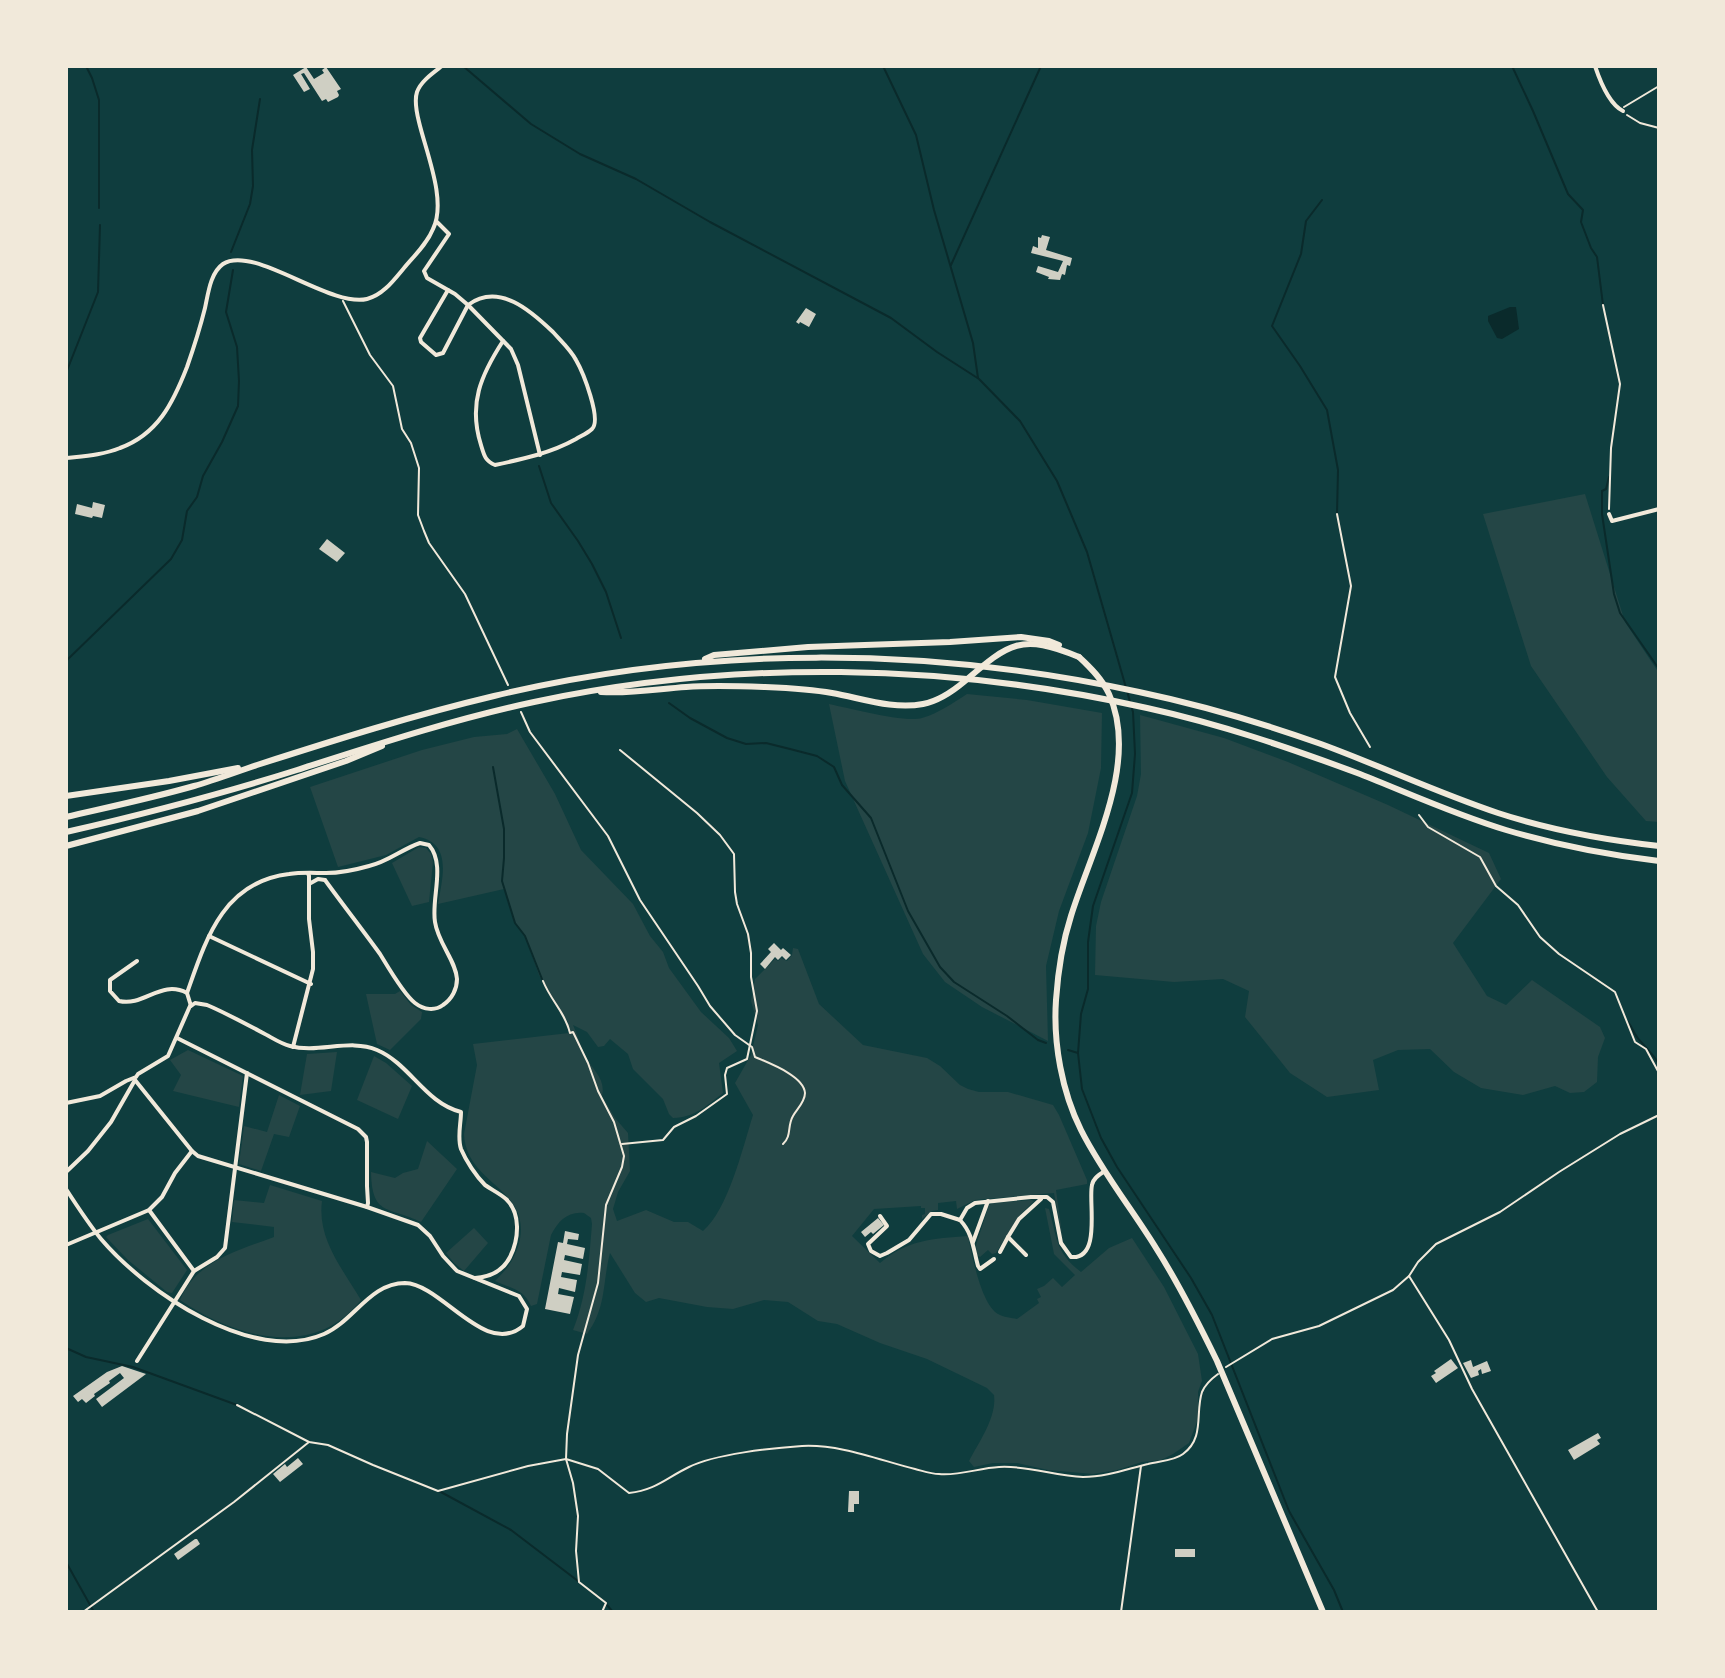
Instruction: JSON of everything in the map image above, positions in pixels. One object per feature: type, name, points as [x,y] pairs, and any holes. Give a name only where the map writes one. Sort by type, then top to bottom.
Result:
[{"type":"main road","points":[[702,661],[714,655],[808,647],[1021,637],[1049,641],[1073,651],[1097,674],[1109,693],[1117,721],[1118,751],[1104,826],[1071,914],[1063,945],[1056,1003],[1063,1074],[1075,1116],[1105,1171],[1156,1248],[1220,1366],[1323,1612]]},
{"type":"main road","points":[[590,692],[690,686],[766,687],[829,693],[894,705],[919,705],[939,699],[996,654],[1014,646],[1039,643],[1079,657]]},
{"type":"main road","points":[[66,817],[194,786],[394,723],[492,696],[609,673],[702,661],[889,658],[967,664],[1141,692],[1276,729],[1498,813],[1581,834],[1659,846]]},
{"type":"main road","points":[[66,832],[198,799],[498,710],[640,683],[743,674],[850,672],[955,677],[1057,691],[1147,708],[1262,740],[1501,828],[1576,848],[1659,861]]},
{"type":"main road","points":[[66,846],[198,811],[346,761],[396,739]]},
{"type":"main road","points":[[66,796],[258,765]]},
{"type":"street","points":[[66,458],[122,448],[142,437],[160,420],[172,404],[192,354],[214,275],[224,263],[237,260],[254,263],[358,300],[378,295],[392,283],[432,233],[437,222],[439,209],[416,93],[425,80],[442,66]]},
{"type":"street","points":[[1595,66],[1616,107],[1623,111]]},
{"type":"street","points":[[437,222],[449,234],[424,271],[425,275],[468,305],[516,356],[540,455]]},
{"type":"street","points":[[448,290],[420,338],[421,342],[436,355],[443,353],[468,305],[492,296],[513,302],[546,326],[577,361],[593,408],[595,426],[572,441],[540,455],[495,465],[485,459],[477,433],[476,403],[482,375],[503,341]]},
{"type":"street","points":[[1609,514],[1612,521],[1659,509]]},
{"type":"street","points":[[191,1006],[187,993],[209,936],[222,912],[247,888],[273,877],[327,873],[379,864],[420,843],[429,845],[437,861],[433,908],[436,929],[457,977],[455,991],[446,1003],[428,1009],[412,1001],[325,880],[318,879],[309,884]]},
{"type":"street","points":[[293,1047],[311,984],[314,960],[308,873]]},
{"type":"street","points":[[325,880],[327,873]]},
{"type":"street","points":[[209,936],[311,984]]},
{"type":"street","points":[[137,961],[110,980],[110,991],[117,1000],[132,1002],[169,988],[187,993]]},
{"type":"street","points":[[66,1172],[111,1122],[138,1074],[168,1056],[195,1003],[207,1005],[293,1047],[371,1047],[397,1062],[437,1101],[461,1112],[461,1149],[483,1183],[514,1209],[517,1222],[514,1247],[504,1266],[493,1275],[471,1277]]},
{"type":"street","points":[[177,1038],[362,1133],[367,1142],[367,1207]]},
{"type":"street","points":[[137,1361],[194,1271],[217,1257],[225,1248],[247,1073]]},
{"type":"street","points":[[66,1103],[100,1096],[126,1081],[136,1079]]},
{"type":"street","points":[[66,1189],[96,1232],[131,1269],[199,1316],[240,1334],[290,1343],[322,1335],[337,1328],[377,1292],[405,1283],[432,1292],[459,1316],[494,1332],[513,1333],[523,1326],[527,1314],[519,1296],[462,1274],[452,1267],[430,1236],[418,1225],[198,1156],[136,1079]]},
{"type":"street","points":[[66,1245],[149,1210],[162,1197],[192,1151]]},
{"type":"street","points":[[960,1220],[970,1205],[1047,1197],[1053,1202],[1061,1243],[1071,1257],[1080,1257],[1090,1238],[1093,1221],[1092,1185],[1105,1171]]},
{"type":"street","points":[[1000,1252],[1019,1219],[1043,1197]]},
{"type":"street","points":[[973,1242],[988,1201]]},
{"type":"street","points":[[149,1210],[194,1271]]},
{"type":"street","points":[[880,1216],[887,1226],[868,1244],[871,1251],[880,1256],[909,1240],[931,1214],[937,1213],[960,1220],[969,1229],[980,1269],[994,1259]]},
{"type":"street","points":[[1008,1237],[1026,1255]]},
{"type":"path","points":[[1659,86],[1623,108],[1640,123],[1659,128]]},
{"type":"path","points":[[342,296],[360,338],[393,386],[402,429],[411,443],[419,468],[418,515],[429,543],[465,594],[498,662]]},
{"type":"path","points":[[1603,305],[1620,384],[1611,448],[1609,514]]},
{"type":"path","points":[[1337,514],[1351,586],[1335,677],[1350,713],[1370,747]]},
{"type":"path","points":[[530,732],[608,836],[640,900],[710,1006],[735,1035],[752,1047],[755,1057],[790,1074],[804,1090],[805,1096],[793,1116],[789,1139],[783,1144]]},
{"type":"path","points":[[620,750],[697,813],[734,854],[735,892],[748,934],[757,1011],[747,1059],[727,1068],[727,1094],[674,1127],[663,1140],[621,1144]]},
{"type":"path","points":[[1419,815],[1428,827],[1480,857],[1496,886],[1518,905],[1540,937],[1559,954],[1615,992],[1635,1042],[1646,1049],[1659,1073]]},
{"type":"path","points":[[543,981],[568,1022],[570,1033],[573,1032],[614,1122],[624,1156],[606,1205],[598,1283],[578,1355],[566,1459],[578,1516],[576,1551],[579,1582],[606,1603],[602,1612]]},
{"type":"path","points":[[1241,1357],[1272,1339],[1319,1326],[1393,1290],[1436,1244],[1500,1212],[1620,1134],[1659,1115]]},
{"type":"path","points":[[1409,1276],[1449,1340],[1472,1389],[1598,1612]]},
{"type":"path","points":[[237,1405],[309,1442],[328,1445],[438,1491],[528,1466],[566,1459],[598,1469],[629,1493],[645,1492],[690,1466],[724,1456],[805,1446],[857,1453],[939,1474],[998,1467],[1020,1467],[1084,1477],[1122,1472],[1183,1454],[1196,1437],[1201,1394],[1213,1378]]},
{"type":"path","points":[[83,1612],[234,1502],[309,1442]]},
{"type":"path","points":[[1121,1612],[1141,1466]]},
{"type":"shaded area","points":[[1516,307],[1519,329],[1502,339],[1497,338],[1488,316]]},
{"type":"shaded area","points":[[1585,494],[1625,622],[1659,673],[1659,822],[1646,821],[1607,777],[1531,666],[1483,514]]},
{"type":"shaded area","points":[[967,694],[1027,700],[1102,713],[1101,768],[1088,833],[1059,911],[1046,966],[1048,1041],[982,1007],[945,982],[923,954],[845,781],[829,704],[914,719],[946,708]]},
{"type":"shaded area","points":[[1140,715],[1224,738],[1288,762],[1489,853],[1501,879],[1453,943],[1487,996],[1506,1005],[1532,980],[1600,1027],[1605,1038],[1598,1057],[1597,1082],[1584,1092],[1570,1093],[1555,1086],[1523,1095],[1481,1088],[1454,1072],[1430,1049],[1398,1050],[1373,1060],[1379,1090],[1327,1097],[1290,1073],[1245,1017],[1249,991],[1223,979],[1174,982],[1095,975],[1096,926],[1101,902],[1137,796],[1141,774]]},
{"type":"shaded area","points":[[517,729],[555,794],[581,850],[633,904],[650,936],[663,952],[669,968],[701,1012],[729,1038],[737,1051],[719,1063],[723,1093],[694,1113],[673,1118],[663,1099],[633,1069],[628,1054],[610,1039],[604,1046],[598,1047],[587,1032],[573,1025],[585,1056],[600,1079],[602,1096],[628,1133],[630,1171],[613,1209],[617,1221],[646,1210],[674,1222],[688,1222],[703,1231],[720,1209],[734,1177],[753,1115],[735,1083],[751,1055],[758,1025],[751,1001],[755,979],[775,959],[787,961],[793,948],[798,949],[819,1004],[863,1045],[927,1058],[968,1089],[1008,1092],[1053,1105],[1087,1180],[1087,1184],[1056,1190],[1063,1241],[1054,1193],[975,1200],[957,1209],[956,1201],[938,1203],[938,1210],[922,1219],[925,1208],[921,1206],[874,1209],[852,1236],[880,1263],[911,1245],[968,1236],[978,1278],[992,1309],[1005,1317],[1017,1319],[1039,1303],[1037,1299],[1041,1297],[1037,1289],[1053,1278],[1062,1287],[1075,1275],[1054,1254],[1045,1208],[1049,1209],[1062,1251],[1081,1272],[1109,1248],[1132,1238],[1164,1287],[1198,1354],[1202,1381],[1198,1392],[1198,1419],[1189,1443],[1161,1460],[1093,1474],[1048,1470],[1017,1463],[974,1467],[969,1461],[993,1412],[994,1395],[987,1388],[927,1359],[837,1324],[818,1321],[788,1302],[764,1300],[733,1309],[659,1298],[646,1302],[635,1293],[610,1253],[598,1314],[587,1334],[573,1330],[584,1291],[590,1251],[592,1224],[591,1218],[584,1213],[564,1218],[551,1235],[537,1304],[531,1306],[520,1292],[495,1281],[516,1252],[520,1222],[507,1196],[475,1164],[467,1151],[464,1134],[477,1065],[473,1044],[569,1033],[568,1022],[539,975],[525,936],[515,923],[504,889],[438,904],[443,874],[441,855],[430,841],[419,837],[386,855],[338,867],[310,787],[422,750],[474,737],[507,734]]},
{"type":"shaded area","points":[[419,847],[426,848],[433,862],[429,902],[412,906],[392,863]]},
{"type":"shaded area","points":[[400,991],[411,1005],[422,1012],[421,1019],[390,1050],[377,1044],[366,994],[395,994]]},
{"type":"shaded area","points":[[188,1050],[243,1076],[239,1107],[173,1091],[181,1075],[170,1060]]},
{"type":"shaded area","points":[[337,1052],[331,1091],[300,1095],[307,1054]]},
{"type":"shaded area","points":[[374,1056],[412,1086],[398,1119],[357,1100]]},
{"type":"shaded area","points":[[279,1095],[300,1106],[289,1137],[274,1134],[261,1171],[239,1164],[244,1126],[267,1132]]},
{"type":"shaded area","points":[[427,1141],[457,1169],[421,1222],[384,1208],[379,1203],[372,1186],[371,1172],[395,1178],[418,1169]]},
{"type":"shaded area","points":[[270,1185],[322,1201],[321,1215],[327,1241],[361,1300],[342,1319],[321,1331],[274,1337],[249,1333],[180,1300],[196,1276],[207,1267],[232,1253],[274,1237],[274,1227],[232,1222],[234,1200],[264,1203]]},
{"type":"shaded area","points":[[1034,1201],[1018,1217],[996,1253],[988,1250],[980,1257],[977,1255],[976,1245],[989,1205]]},
{"type":"shaded area","points":[[148,1219],[187,1270],[172,1293],[128,1260],[106,1237]]},
{"type":"shaded area","points":[[474,1228],[488,1243],[464,1271],[446,1253]]},
{"type":"building","points":[[306,67],[314,79],[324,73],[322,70],[326,67],[341,89],[337,91],[338,97],[328,102],[326,99],[322,101],[304,73],[301,74],[310,89],[304,92],[293,75]]},
{"type":"building","points":[[1038,237],[1050,237],[1046,250],[1072,258],[1060,280],[1048,279],[1036,272],[1038,266],[1058,272],[1063,261],[1031,253],[1033,246],[1038,248]]},
{"type":"building","points":[[806,308],[816,314],[809,327],[796,322]]},
{"type":"building","points":[[93,502],[105,505],[102,518],[75,514],[77,504],[92,508]]},
{"type":"building","points":[[327,539],[345,553],[337,562],[319,549]]},
{"type":"building","points":[[774,943],[791,955],[786,960],[782,956],[778,960],[775,957],[765,969],[760,964],[771,952],[768,949]]},
{"type":"building","points":[[878,1218],[884,1225],[865,1237],[861,1232]]},
{"type":"building","points":[[565,1231],[579,1234],[578,1240],[568,1239],[567,1244],[585,1248],[583,1259],[565,1255],[564,1260],[582,1264],[580,1275],[562,1272],[561,1277],[577,1280],[575,1292],[559,1288],[558,1294],[574,1297],[570,1314],[545,1309],[558,1242],[563,1243]]},
{"type":"building","points":[[1451,1359],[1458,1368],[1436,1383],[1431,1376],[1436,1373],[1434,1371]]},
{"type":"building","points":[[1471,1360],[1473,1367],[1487,1361],[1491,1371],[1482,1374],[1481,1369],[1479,1375],[1471,1378],[1463,1363]]},
{"type":"building","points":[[122,1366],[146,1374],[102,1407],[96,1399],[124,1378],[120,1373],[86,1403],[82,1399],[78,1402],[73,1396],[107,1372]]},
{"type":"building","points":[[1598,1433],[1600,1444],[1574,1460],[1568,1450]]},
{"type":"building","points":[[298,1458],[303,1464],[280,1482],[273,1474]]},
{"type":"building","points":[[849,1491],[859,1491],[859,1504],[854,1504],[854,1512],[848,1512]]},
{"type":"building","points":[[195,1539],[200,1544],[178,1560],[174,1554]]},
{"type":"building","points":[[1175,1549],[1195,1549],[1195,1557],[1175,1557]]},
{"type":"waterway","points":[[86,66],[99,100],[99,208]]},
{"type":"waterway","points":[[463,66],[531,124],[580,154],[636,179],[891,318],[979,379],[1020,421],[1057,481],[1087,552],[1133,712],[1135,754],[1132,793],[1093,906],[1088,942],[1088,989],[1081,1014],[1078,1053],[1082,1089],[1101,1138],[1117,1167],[1212,1315],[1289,1511],[1334,1590],[1343,1612]]},
{"type":"waterway","points":[[883,66],[916,135],[934,210],[973,343],[978,378]]},
{"type":"waterway","points":[[951,265],[1041,66]]},
{"type":"waterway","points":[[1512,66],[1568,194],[1583,210],[1581,222],[1597,257],[1603,305]]},
{"type":"waterway","points":[[231,252],[250,204],[252,150],[260,99]]},
{"type":"waterway","points":[[1322,200],[1306,221],[1301,254],[1272,326],[1327,410],[1338,470],[1337,514]]},
{"type":"waterway","points":[[66,373],[98,292],[100,225]]},
{"type":"waterway","points":[[66,661],[171,559],[182,540],[187,511],[197,497],[203,476],[238,406],[237,347],[226,312],[233,270]]},
{"type":"waterway","points":[[539,466],[551,503],[578,541],[606,592],[621,638]]},
{"type":"waterway","points":[[1609,477],[1606,489],[1602,491],[1602,514],[1614,594],[1620,613],[1659,669]]},
{"type":"waterway","points":[[669,703],[727,738],[746,744],[766,743],[817,756],[834,767],[842,785],[871,818],[908,911],[940,967],[954,982],[1046,1043]]},
{"type":"waterway","points":[[493,767],[504,829],[502,881],[515,923],[525,936],[542,979]]},
{"type":"waterway","points":[[1626,1020],[1659,1064]]},
{"type":"waterway","points":[[1068,1050],[1078,1053]]},
{"type":"waterway","points":[[66,1348],[86,1357],[133,1367],[237,1405]]},
{"type":"waterway","points":[[439,1491],[511,1530],[578,1581]]},
{"type":"waterway","points":[[66,1562],[94,1612]]},
{"type":"waterway","points":[[606,1604],[613,1612]]}]
